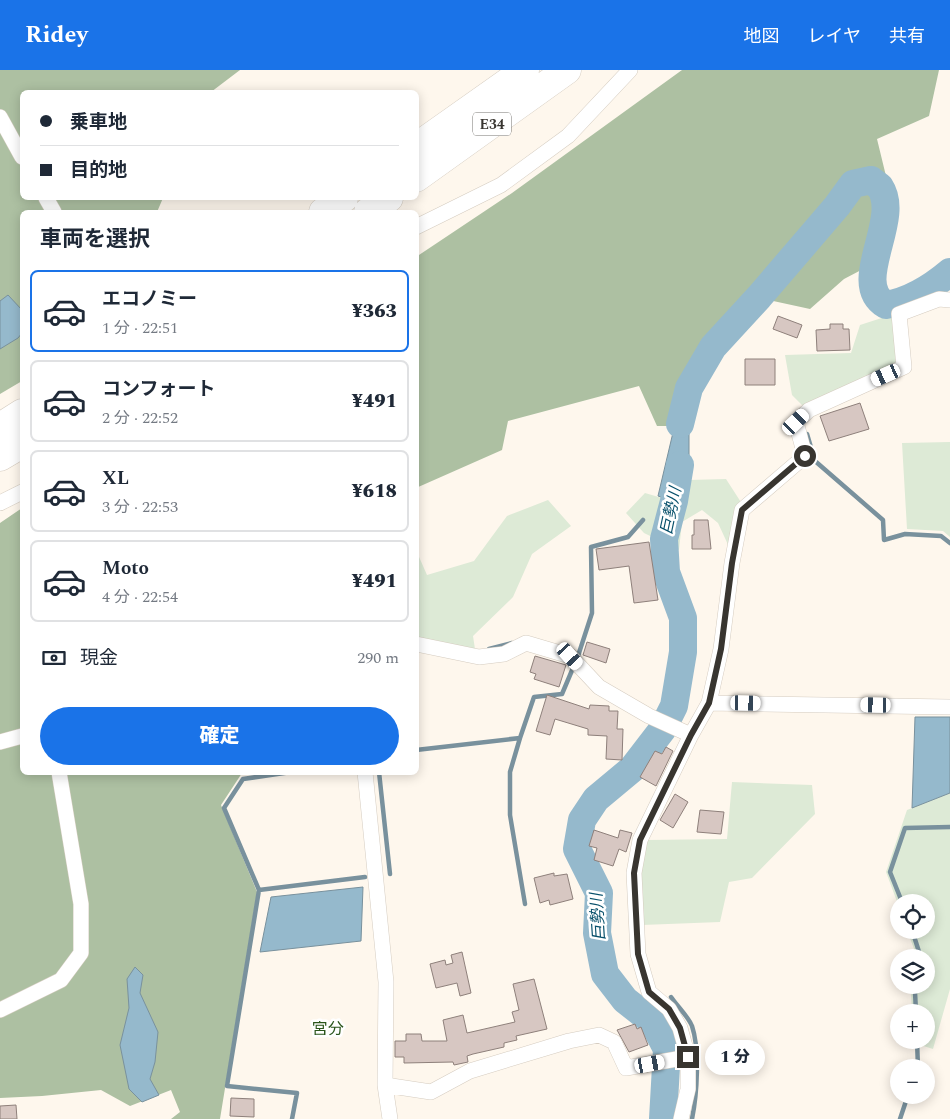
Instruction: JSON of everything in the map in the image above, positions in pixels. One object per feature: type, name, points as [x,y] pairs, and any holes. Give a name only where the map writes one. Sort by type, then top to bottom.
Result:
[{"type":"highway","name":"E34","points":[[419,145],[525,70]]},
{"type":"highway","name":"E34","points":[[419,176],[567,70]]},
{"type":"highway","points":[[326,210],[341,200]]},
{"type":"highway","points":[[371,210],[386,200]]},
{"type":"highway","points":[[0,427],[20,413]]},
{"type":"highway","points":[[0,458],[20,445]]},
{"type":"street","points":[[419,226],[501,185],[568,136],[630,70]]},
{"type":"street","points":[[0,117],[20,152]]},
{"type":"street","points":[[681,1119],[688,1089],[688,1057],[680,1028],[669,1009],[649,992],[638,954],[634,873],[640,840],[686,733],[709,703],[721,649],[732,563],[742,510],[805,456],[796,422],[808,410],[904,367],[898,314],[939,300],[950,300]]},
{"type":"street","points":[[0,503],[20,493]]},
{"type":"street","points":[[419,645],[479,657],[504,654],[526,643],[570,656],[599,687],[649,716],[686,733]]},
{"type":"street","points":[[709,703],[950,707]]},
{"type":"street","points":[[0,742],[20,737]]},
{"type":"street","points":[[0,1010],[61,980],[81,953],[81,904],[59,775]]},
{"type":"street","points":[[365,775],[386,982],[385,1085],[390,1119]]},
{"type":"street","points":[[385,1085],[431,1092],[470,1072],[569,1041],[599,1036],[614,1042],[626,1068],[688,1057]]},
{"type":"green space","points":[[0,70],[240,70],[214,90],[20,90],[20,200],[162,200],[158,210],[20,210],[20,382],[0,394]]},
{"type":"green space","points":[[682,70],[939,70],[929,116],[877,139],[894,209],[888,256],[844,279],[810,309],[764,299],[718,348],[705,374],[689,388],[679,407],[674,426],[657,426],[639,386],[508,421],[502,450],[419,487],[419,255],[512,193]]},
{"type":"green space","points":[[894,314],[900,367],[803,406],[792,395],[785,355],[851,353],[860,325]]},
{"type":"green space","points":[[950,442],[950,537],[943,531],[907,529],[902,443]]},
{"type":"green space","points":[[726,479],[746,510],[736,562],[718,523],[702,510],[682,522],[679,550],[644,533],[626,513],[645,493],[679,503],[689,480]]},
{"type":"green space","points":[[548,500],[571,526],[532,554],[513,597],[473,636],[477,662],[419,652],[419,557],[427,575],[474,561],[507,516]]},
{"type":"green space","points":[[20,509],[20,775],[241,775],[221,805],[257,892],[220,1119],[171,1119],[180,1112],[171,1090],[130,1106],[101,1090],[0,1098],[0,523]]},
{"type":"green space","points":[[732,782],[812,785],[815,814],[752,878],[729,882],[720,922],[642,925],[640,873],[646,840],[727,839]]},
{"type":"green space","points":[[950,793],[950,989],[935,1042],[935,1004],[912,1004],[911,994],[935,994],[935,949],[914,949],[910,939],[935,939],[935,894],[894,894],[886,872],[907,810]]},
{"type":"water","points":[[8,295],[20,308],[20,336],[0,349],[0,301]]},
{"type":"water","points":[[689,388],[689,480],[679,503],[658,496],[679,407]]},
{"type":"water","points":[[915,717],[950,717],[950,793],[912,808]]},
{"type":"water","points":[[363,887],[361,941],[260,952],[271,897]]},
{"type":"water","points":[[135,967],[143,975],[140,993],[158,1032],[155,1062],[150,1079],[159,1095],[142,1102],[129,1089],[120,1045],[129,1008],[127,979]]},
{"type":"building","points":[[778,316],[802,325],[797,338],[773,329]]},
{"type":"building","points":[[830,324],[843,324],[843,329],[849,329],[850,350],[817,351],[816,330],[830,329]]},
{"type":"building","points":[[745,359],[775,359],[775,385],[745,385]]},
{"type":"building","points":[[860,403],[869,429],[829,441],[820,416]]},
{"type":"building","points":[[694,520],[708,520],[711,549],[692,549]]},
{"type":"building","points":[[649,542],[658,600],[634,603],[629,566],[599,570],[596,549]]},
{"type":"building","points":[[587,642],[610,649],[606,663],[583,655]]},
{"type":"building","points":[[535,656],[566,665],[559,687],[534,679],[536,674],[530,672]]},
{"type":"building","points":[[547,695],[589,709],[590,705],[609,706],[609,711],[618,711],[617,729],[623,729],[622,760],[606,759],[607,736],[588,735],[588,729],[555,719],[550,735],[536,731]]},
{"type":"building","points":[[666,747],[673,751],[656,786],[640,777],[655,751],[662,754]]},
{"type":"building","points":[[675,794],[688,802],[673,828],[660,820]]},
{"type":"building","points":[[700,810],[724,812],[721,834],[697,832]]},
{"type":"building","points":[[594,830],[618,838],[620,830],[632,833],[626,852],[619,849],[613,866],[594,860],[597,848],[589,846]]},
{"type":"building","points":[[554,873],[554,876],[567,874],[573,899],[550,905],[549,900],[540,903],[534,878]]},
{"type":"building","points":[[462,952],[471,993],[460,996],[457,983],[436,988],[430,964],[445,960],[446,965],[453,963],[451,955]]},
{"type":"building","points":[[534,979],[547,1029],[516,1036],[517,1040],[504,1043],[504,1047],[467,1056],[468,1062],[454,1065],[453,1062],[404,1063],[404,1057],[395,1057],[395,1041],[406,1041],[406,1034],[421,1034],[422,1041],[447,1041],[443,1020],[463,1015],[467,1033],[515,1022],[512,1012],[519,1010],[513,984]]},
{"type":"building","points":[[635,1024],[637,1029],[641,1027],[648,1045],[629,1052],[617,1030]]},
{"type":"building","points":[[231,1098],[254,1099],[254,1117],[230,1116]]},
{"type":"building","points":[[16,1105],[17,1119],[0,1119],[0,1106]]},
{"type":"waterway","name":"巨勢川","points":[[680,424],[689,388],[713,347],[759,297],[837,206],[853,184],[871,180],[880,187],[885,201],[885,216],[874,267],[873,282],[876,295],[886,305],[920,293],[950,272]]},
{"type":"waterway","points":[[807,434],[815,461],[883,520],[884,540],[905,534],[941,536],[950,543]]},
{"type":"waterway","name":"巨勢川","points":[[663,1119],[667,1049],[653,1022],[625,1000],[605,974],[597,933],[599,893],[577,849],[582,820],[596,799],[632,769],[662,730],[674,706],[683,652],[683,618],[666,572],[664,539],[674,501],[680,465]]},
{"type":"waterway","points":[[578,656],[592,613],[591,547],[628,537],[643,520]]},
{"type":"waterway","points":[[489,649],[512,643]]},
{"type":"waterway","points":[[419,750],[520,738],[534,697],[562,694],[573,668]]},
{"type":"waterway","points":[[520,738],[510,772],[510,815],[525,904]]},
{"type":"waterway","points":[[270,775],[243,779],[224,808],[259,890],[227,1086],[297,1093],[292,1119]]},
{"type":"waterway","points":[[379,775],[390,874]]},
{"type":"waterway","points":[[899,894],[890,872],[905,828],[950,827]]},
{"type":"waterway","points":[[259,890],[365,877]]},
{"type":"waterway","points":[[915,939],[918,949]]},
{"type":"waterway","points":[[915,994],[916,1004]]},
{"type":"waterway","points":[[671,997],[690,1022],[695,1036],[697,1072],[692,1119]]},
{"type":"waterway","points":[[917,1049],[918,1059]]},
{"type":"waterway","points":[[900,1119],[905,1104]]},
{"type":"district","name":"宮分","points":[[328,1029]]},
{"type":"route","points":[[688,1057],[680,1028],[669,1009],[649,992],[638,954],[634,873],[640,840],[691,735],[709,703],[721,649],[732,563],[742,510],[805,456]]}]
